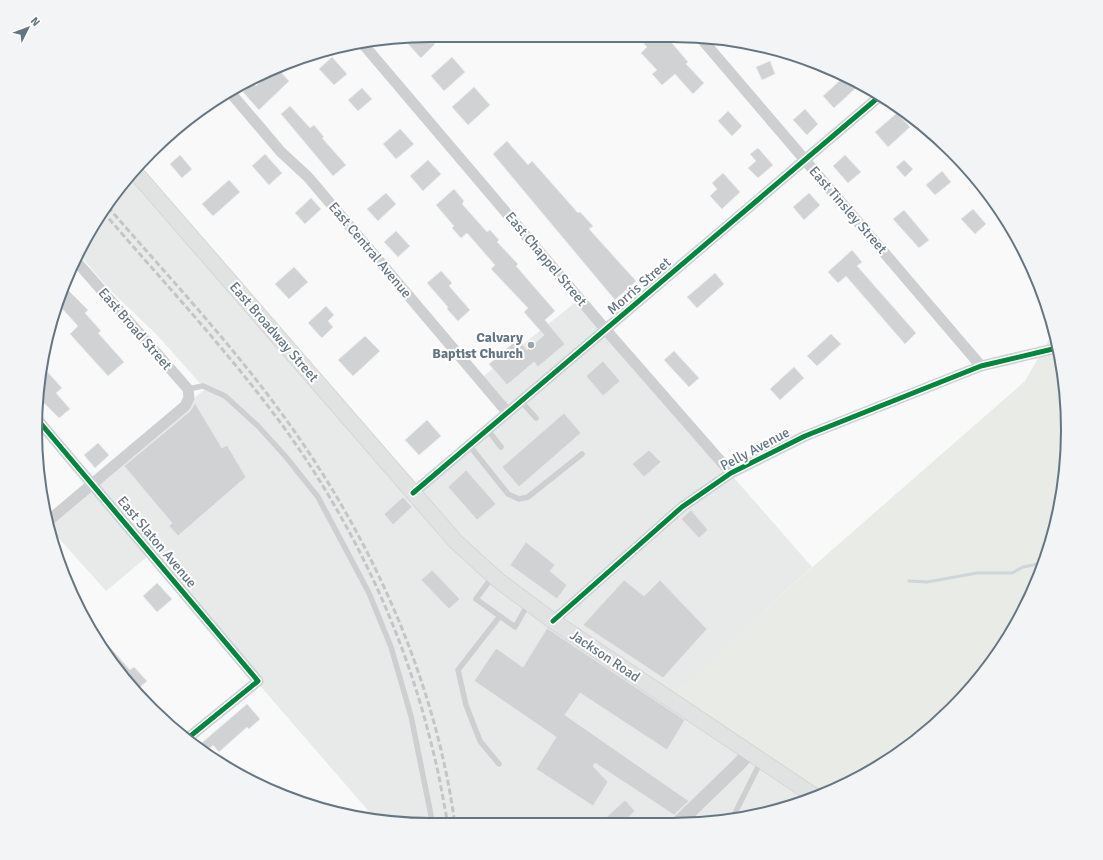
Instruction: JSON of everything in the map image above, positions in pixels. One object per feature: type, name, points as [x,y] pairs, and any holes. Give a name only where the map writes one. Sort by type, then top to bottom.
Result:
[{"type":"main road","name":"East Broadway Street","points":[[137,175],[413,493]]},
{"type":"main road","name":"Jackson Road","points":[[413,493],[456,542],[494,576],[529,603],[809,793]]},
{"type":"street","name":"East Tinsley Street","points":[[705,44],[981,366]]},
{"type":"street","name":"East Chappel Street","points":[[366,47],[606,330],[731,473]]},
{"type":"street","name":"East Central Avenue","points":[[233,96],[281,152],[308,177],[507,412]]},
{"type":"street","name":"Morris Street","points":[[413,493],[876,99]]},
{"type":"street","name":"East Broad Street","points":[[79,265],[189,394]]},
{"type":"street","name":"Pelly Avenue","points":[[554,621],[682,507],[731,473],[805,436],[981,366],[1053,349]]},
{"type":"street","points":[[52,518],[185,406],[189,394]]},
{"type":"street","name":"East Slaton Avenue","points":[[42,426],[258,681],[191,736]]},
{"type":"street","points":[[684,818],[738,765],[755,757]]},
{"type":"lane","points":[[189,394],[203,386],[225,396],[258,426],[286,457],[318,497],[369,593],[391,647],[411,716],[432,818]]},
{"type":"lane","points":[[521,401],[536,418]]},
{"type":"lane","points":[[487,429],[501,447]]},
{"type":"lane","points":[[469,445],[508,494],[519,500],[528,497],[582,454]]},
{"type":"lane","points":[[494,576],[476,599],[515,627],[529,603]]},
{"type":"lane","points":[[499,764],[480,741],[466,705],[458,670],[500,616]]},
{"type":"lane","points":[[734,813],[755,757]]},
{"type":"shaded area","points":[[137,175],[410,493],[504,411],[480,379],[577,301],[604,329],[812,567],[776,599],[674,696],[817,790],[773,805],[749,811],[698,817],[430,818],[371,814],[148,556],[106,591],[57,536],[53,522],[205,389],[159,337],[108,288],[82,258],[107,214]]},
{"type":"shaded area","points":[[1050,338],[1058,379],[1061,430],[1058,481],[1048,530],[1040,555],[1021,602],[996,646],[965,686],[929,722],[889,753],[845,778],[817,790],[673,696],[776,599],[1025,381]]},
{"type":"building","points":[[433,42],[435,44],[421,58],[408,44]]},
{"type":"building","points":[[642,42],[671,42],[688,62],[686,64],[704,83],[693,94],[675,74],[662,85],[652,74],[657,70],[641,53],[647,47]]},
{"type":"building","points":[[332,57],[347,74],[334,85],[319,69]]},
{"type":"building","points":[[452,57],[465,72],[444,91],[431,76]]},
{"type":"building","points":[[770,61],[775,74],[762,80],[756,67]]},
{"type":"building","points":[[281,72],[289,81],[259,110],[243,92],[254,84],[256,86],[262,80]]},
{"type":"building","points":[[840,80],[856,88],[834,108],[823,96]]},
{"type":"building","points":[[474,87],[490,105],[468,125],[452,107]]},
{"type":"building","points":[[362,88],[372,99],[358,111],[348,100]]},
{"type":"building","points":[[290,106],[310,128],[314,125],[324,137],[322,138],[346,165],[333,176],[281,114]]},
{"type":"building","points":[[805,109],[818,124],[807,135],[793,120]]},
{"type":"building","points":[[728,111],[742,126],[732,136],[718,121]]},
{"type":"building","points":[[897,113],[910,127],[888,147],[875,132]]},
{"type":"building","points":[[400,129],[414,144],[396,159],[383,144]]},
{"type":"building","points":[[507,141],[528,165],[532,161],[578,213],[580,212],[593,226],[589,229],[636,281],[615,300],[493,154]]},
{"type":"building","points":[[758,148],[773,165],[758,178],[748,168],[756,161],[750,154]]},
{"type":"building","points":[[265,154],[282,173],[269,185],[252,166]]},
{"type":"building","points":[[180,155],[192,169],[182,178],[170,164]]},
{"type":"building","points":[[845,155],[861,172],[848,183],[833,166]]},
{"type":"building","points":[[428,160],[441,174],[423,191],[410,176]]},
{"type":"building","points":[[904,160],[913,169],[905,177],[896,167]]},
{"type":"building","points":[[942,171],[951,182],[935,195],[926,185]]},
{"type":"building","points":[[723,173],[740,192],[722,209],[710,196],[717,189],[712,183]]},
{"type":"building","points":[[229,180],[240,192],[213,216],[202,204]]},
{"type":"building","points":[[454,189],[464,201],[462,204],[487,232],[490,230],[499,240],[497,242],[518,264],[516,266],[555,311],[545,320],[565,344],[538,367],[534,362],[507,385],[489,364],[518,339],[527,350],[544,335],[524,312],[528,308],[491,269],[495,265],[467,233],[461,238],[452,228],[454,226],[436,205]]},
{"type":"building","points":[[386,193],[396,204],[378,221],[367,209]]},
{"type":"building","points":[[809,193],[820,205],[804,220],[793,207]]},
{"type":"building","points":[[311,198],[321,209],[305,224],[295,213]]},
{"type":"building","points":[[973,209],[986,224],[975,234],[961,219]]},
{"type":"building","points":[[904,210],[929,240],[919,248],[893,219]]},
{"type":"building","points":[[396,231],[410,246],[398,257],[384,242]]},
{"type":"building","points":[[852,250],[862,262],[857,266],[916,333],[905,344],[846,276],[838,283],[828,272]]},
{"type":"building","points":[[294,267],[308,282],[289,299],[275,284]]},
{"type":"building","points":[[441,271],[452,283],[449,286],[470,310],[458,321],[427,283]]},
{"type":"building","points":[[715,273],[724,284],[697,308],[687,297]]},
{"type":"building","points":[[69,291],[88,310],[85,313],[101,331],[98,333],[124,362],[108,376],[70,334],[78,326],[62,308]]},
{"type":"building","points":[[326,306],[334,315],[328,321],[333,327],[322,338],[308,323]]},
{"type":"building","points":[[831,334],[841,344],[817,366],[807,356]]},
{"type":"building","points":[[365,336],[380,351],[353,376],[338,360]]},
{"type":"building","points":[[674,351],[699,378],[689,387],[664,360]]},
{"type":"building","points":[[603,361],[620,381],[603,396],[586,376]]},
{"type":"building","points":[[794,367],[804,378],[780,400],[770,389]]},
{"type":"building","points":[[46,371],[62,388],[56,393],[70,409],[59,418],[43,402]]},
{"type":"building","points":[[195,403],[222,448],[227,445],[246,477],[178,536],[169,526],[172,523],[124,466],[190,411]]},
{"type":"building","points":[[564,413],[581,433],[519,487],[502,467]]},
{"type":"building","points":[[427,420],[441,436],[419,455],[405,440]]},
{"type":"building","points":[[98,443],[109,455],[95,468],[84,455]]},
{"type":"building","points":[[649,450],[661,462],[644,477],[632,464]]},
{"type":"building","points":[[466,470],[496,504],[477,520],[448,487]]},
{"type":"building","points":[[403,497],[412,507],[393,525],[384,514]]},
{"type":"building","points":[[691,510],[708,530],[699,538],[681,519]]},
{"type":"building","points":[[526,542],[555,565],[550,571],[567,585],[557,599],[510,565]]},
{"type":"building","points":[[432,570],[460,599],[449,609],[421,580]]},
{"type":"building","points":[[624,580],[644,596],[660,580],[707,629],[663,678],[583,625]]},
{"type":"building","points":[[157,583],[172,599],[157,612],[143,596]]},
{"type":"building","points":[[547,628],[685,720],[667,750],[580,693],[565,715],[689,801],[674,815],[595,763],[593,766],[608,782],[593,806],[536,769],[556,737],[474,681],[496,648],[523,667]]},
{"type":"building","points":[[106,645],[130,670],[134,667],[147,681],[139,687]]},
{"type":"building","points":[[247,704],[260,719],[249,729],[247,727],[219,752],[213,745],[209,749],[201,743]]},
{"type":"building","points":[[625,800],[635,811],[627,818],[606,818]]},
{"type":"waterway","points":[[909,581],[927,582],[977,573],[1012,573],[1023,567],[1036,564]]},
{"type":"railway","points":[[110,210],[207,320],[255,378],[299,438],[327,481],[354,527],[400,622],[418,672],[434,723],[446,774],[454,818]]},
{"type":"railway","points":[[106,216],[214,339],[256,391],[303,455],[328,494],[371,575],[390,617],[406,660],[420,703],[439,776],[447,818]]},
{"type":"cycle path","points":[[413,493],[876,99]]},
{"type":"cycle path","points":[[553,621],[682,507],[731,473],[805,436],[981,366],[1053,349]]},
{"type":"cycle path","points":[[42,425],[258,681],[191,736]]},
{"type":"place","name":"Calvary Baptist Church","points":[[531,345]]}]
